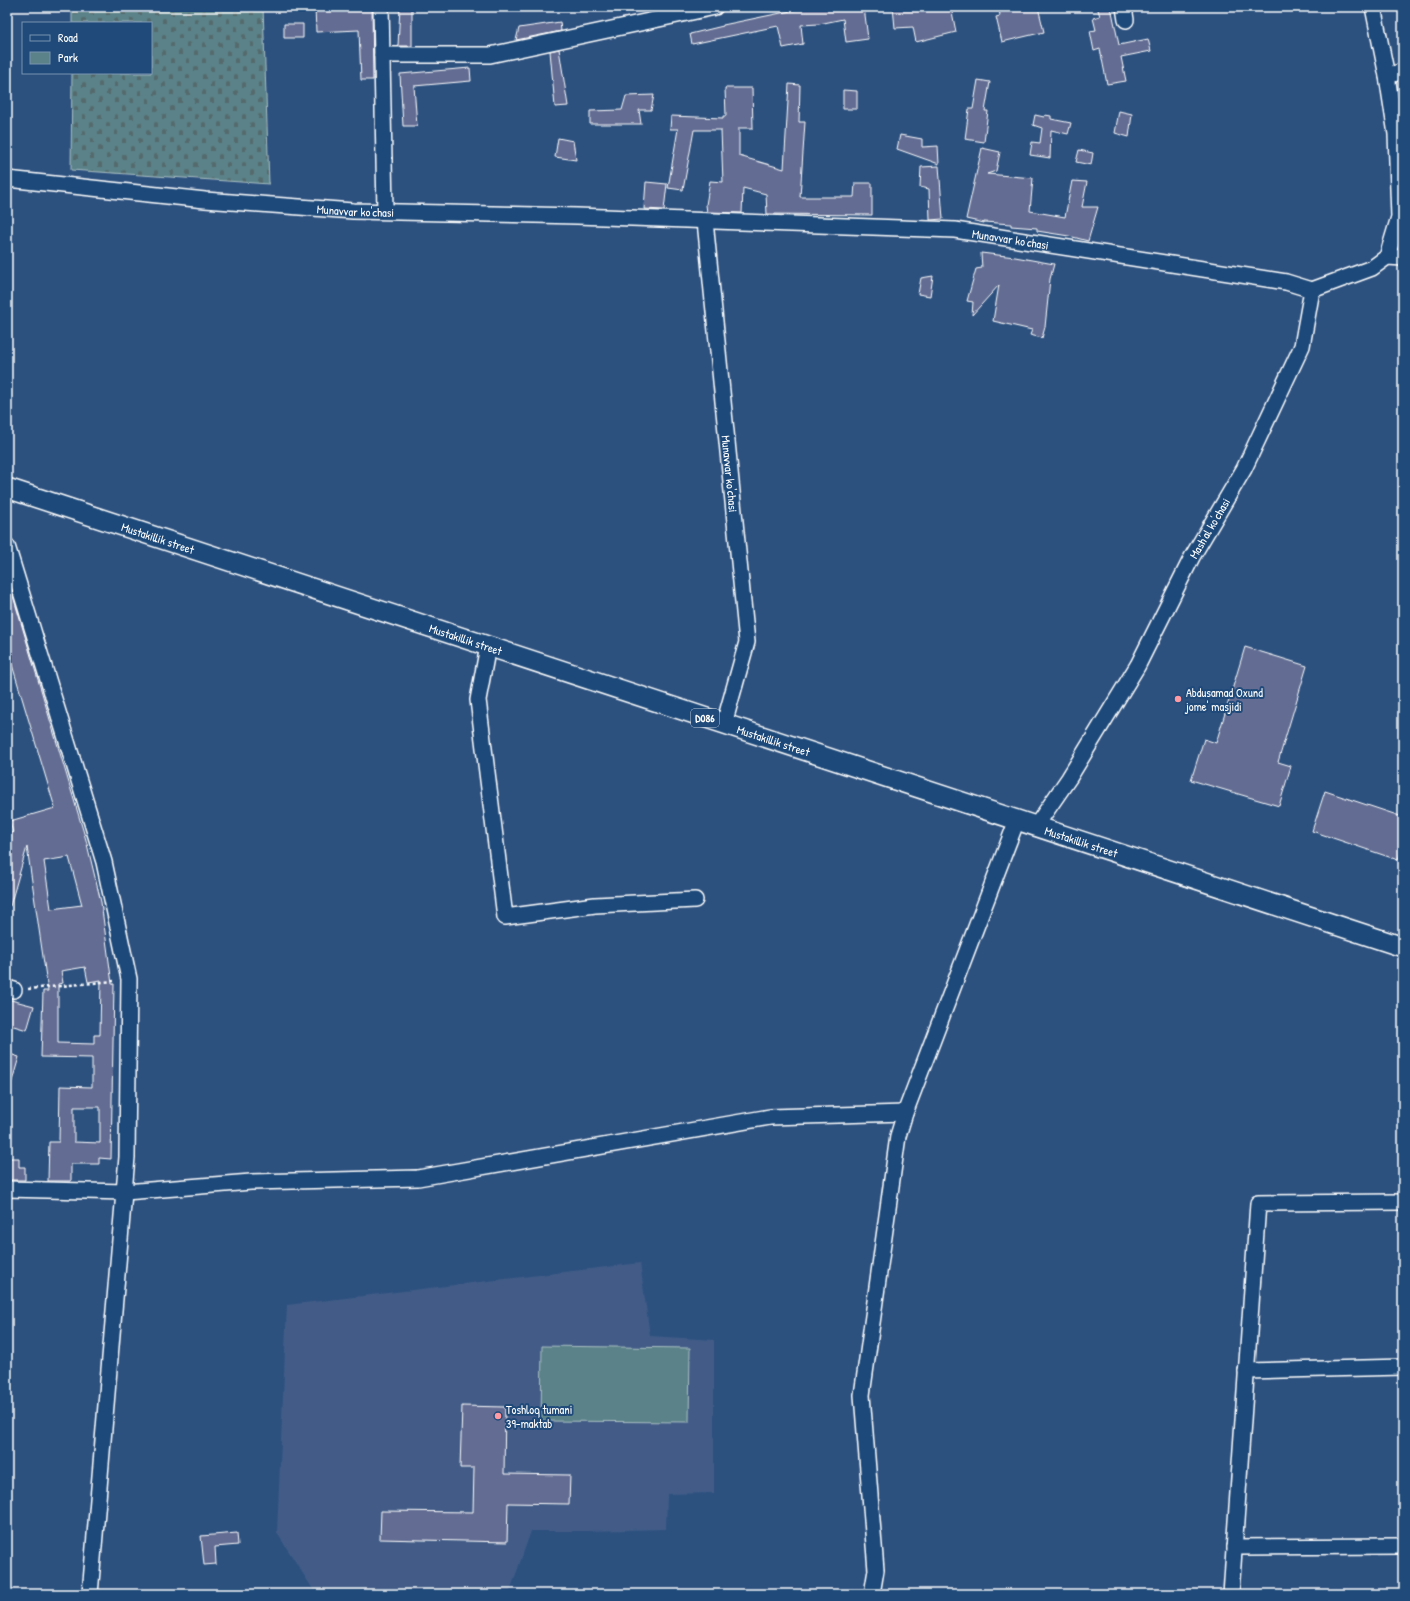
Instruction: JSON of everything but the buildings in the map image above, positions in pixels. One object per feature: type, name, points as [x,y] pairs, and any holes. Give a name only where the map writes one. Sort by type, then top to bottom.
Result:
[{"type":"main road","name":"Mustakillik street","points":[[7,488],[1403,947]]},
{"type":"street","points":[[381,7],[385,211]]},
{"type":"street","points":[[1312,290],[1372,268],[1387,257],[1399,217],[1396,134],[1387,76],[1373,7]]},
{"type":"street","points":[[382,55],[490,55],[708,8]]},
{"type":"street","points":[[1387,76],[1403,72]]},
{"type":"street","name":"Munavvar ko'chasi","points":[[7,178],[205,200],[353,211],[705,220],[955,230],[1286,282],[1312,290]]},
{"type":"street","name":"Munavvar ko'chasi","points":[[705,220],[747,642],[724,724]]},
{"type":"street","points":[[1387,257],[1403,258]]},
{"type":"street","name":"Mash'al ko'chasi","points":[[1036,826],[1068,778],[1138,665],[1192,557],[1244,469],[1302,346],[1312,290]]},
{"type":"street","points":[[7,546],[104,862],[129,979],[127,1157],[125,1192],[90,1594]]},
{"type":"street","points":[[488,646],[478,700],[505,916],[595,905],[695,900]]},
{"type":"street","points":[[872,1594],[876,1570],[862,1395],[898,1136],[905,1113],[1017,820]]},
{"type":"street","points":[[7,1189],[125,1192],[251,1182],[418,1178],[770,1117],[905,1113]]},
{"type":"street","points":[[1231,1594],[1258,1203],[1403,1202]]},
{"type":"street","points":[[1246,1371],[1403,1367]]},
{"type":"street","points":[[1234,1547],[1403,1546]]},
{"type":"path","points":[[10,989],[129,979]]},
{"type":"shaded area","name":"Toshloq tumani 39-maktab","points":[[640,1263],[650,1336],[714,1340],[714,1493],[667,1494],[666,1529],[531,1531],[509,1594],[316,1594],[277,1533],[287,1305]]},
{"type":"green space","points":[[72,7],[263,7],[269,184],[71,170],[72,74],[152,74],[152,22],[72,22]]},
{"type":"green space","points":[[542,1346],[690,1348],[689,1422],[541,1421]]},
{"type":"place","name":"Abdusamad Oxund jome' masjidi","points":[[1178,699]]},
{"type":"place","name":"Toshloq tumani 39-maktab","points":[[498,1416]]}]
